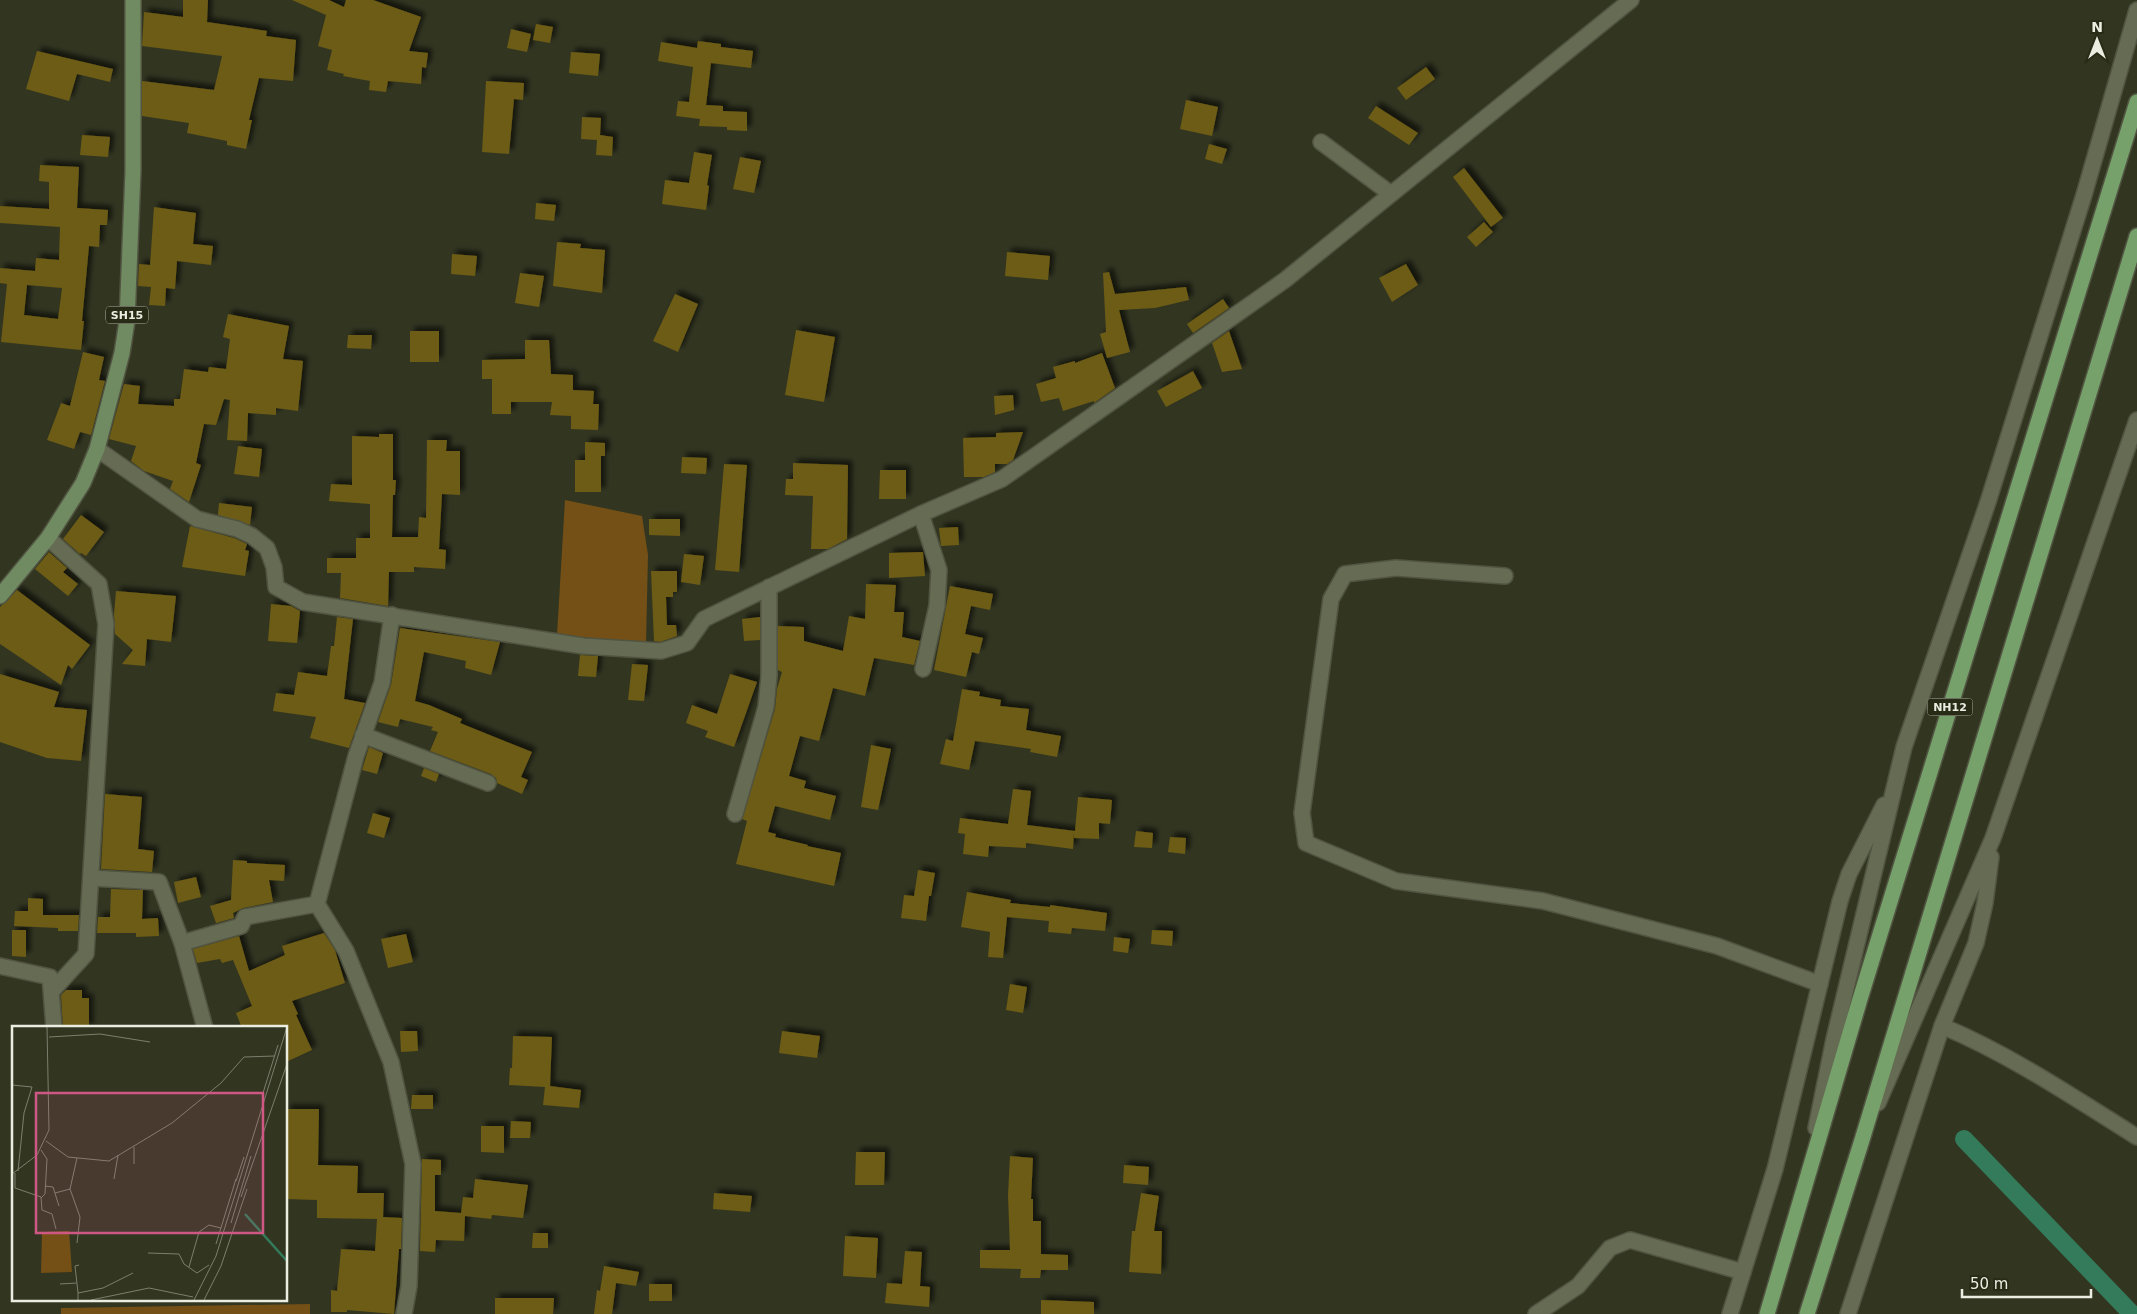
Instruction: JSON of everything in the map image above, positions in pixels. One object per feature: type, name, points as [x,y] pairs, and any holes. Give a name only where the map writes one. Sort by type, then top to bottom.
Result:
[{"type":"highway","name":"NH12","points":[[1768,1314],[1863,990],[2137,102]]},
{"type":"highway","name":"NH12","points":[[1807,1314],[1862,1140],[2136,242]]},
{"type":"main road","name":"SH15","points":[[0,596],[48,538],[83,483],[97,449],[122,354],[127,321],[133,171],[133,0]]},
{"type":"street","points":[[97,449],[197,519],[237,529],[260,542],[267,548],[274,567],[276,587],[303,602],[583,646],[661,651],[687,643],[704,619],[921,514],[1002,479],[1285,280],[1631,0]]},
{"type":"street","points":[[1802,1198],[1834,1039],[1904,747],[1988,502],[2058,278],[2137,10]]},
{"type":"street","points":[[1321,142],[1391,194]]},
{"type":"street","points":[[1862,1140],[1993,838],[2137,420]]},
{"type":"street","points":[[921,514],[939,570],[937,606],[923,669]]},
{"type":"street","points":[[48,538],[99,584],[106,624],[86,954],[52,991]]},
{"type":"street","points":[[1504,576],[1396,568],[1345,574],[1331,599],[1302,812],[1306,842],[1396,881],[1543,901],[1717,946],[1820,984]]},
{"type":"street","points":[[735,814],[766,707],[769,676],[769,587]]},
{"type":"street","points":[[392,615],[382,683],[356,756],[317,904],[350,960],[391,1062],[413,1164],[409,1286],[404,1314]]},
{"type":"street","points":[[364,735],[488,783]]},
{"type":"street","points":[[1730,1314],[1775,1169],[1848,874],[1894,787]]},
{"type":"street","points":[[1848,1314],[1942,1026],[1981,928],[1993,838]]},
{"type":"street","points":[[91,878],[159,882],[182,943],[204,1026]]},
{"type":"street","points":[[182,943],[241,926],[245,917],[317,904]]},
{"type":"street","points":[[0,966],[50,977],[54,1026]]},
{"type":"street","points":[[1942,1026],[1976,1040],[2016,1062],[2137,1137]]},
{"type":"street","points":[[1536,1314],[1536,1312],[1578,1286],[1610,1248],[1630,1240],[1743,1272]]},
{"type":"shaded area","points":[[565,500],[642,516],[648,555],[646,643],[557,635]]},
{"type":"shaded area","points":[[310,1304],[310,1314],[61,1314],[61,1308]]},
{"type":"building","points":[[183,0],[208,0],[207,22],[267,31],[266,36],[296,40],[293,81],[259,78],[249,120],[252,120],[246,149],[227,145],[227,141],[187,133],[189,123],[142,116],[142,81],[214,90],[222,56],[142,46],[144,12],[183,17]]},
{"type":"building","points":[[292,0],[329,0],[344,7],[346,0],[373,0],[421,17],[409,51],[428,53],[426,68],[422,67],[421,84],[388,81],[386,92],[369,90],[370,81],[343,76],[344,74],[327,70],[332,50],[318,46],[326,15]]},
{"type":"building","points":[[536,24],[553,27],[550,43],[533,40]]},
{"type":"building","points":[[511,29],[531,34],[527,52],[507,48]]},
{"type":"building","points":[[698,41],[721,44],[721,47],[753,51],[751,68],[711,63],[706,105],[723,106],[723,111],[747,112],[747,131],[727,130],[727,127],[699,126],[700,119],[676,116],[678,101],[689,102],[693,67],[658,61],[661,42],[697,48]]},
{"type":"building","points":[[37,51],[113,69],[110,82],[77,74],[69,101],[26,89]]},
{"type":"building","points":[[571,52],[600,54],[598,76],[569,73]]},
{"type":"building","points":[[1426,67],[1435,79],[1406,100],[1397,88]]},
{"type":"building","points":[[486,81],[524,83],[523,100],[514,99],[509,154],[482,152]]},
{"type":"building","points":[[1186,100],[1218,107],[1212,136],[1180,129]]},
{"type":"building","points":[[1376,106],[1418,133],[1409,145],[1368,118]]},
{"type":"building","points":[[582,117],[601,118],[600,135],[613,137],[612,156],[596,155],[597,140],[581,139]]},
{"type":"building","points":[[82,135],[110,137],[108,157],[80,155]]},
{"type":"building","points":[[1209,144],[1227,149],[1222,164],[1205,159]]},
{"type":"building","points":[[694,152],[712,155],[707,185],[709,186],[706,210],[662,204],[665,180],[689,183]]},
{"type":"building","points":[[740,157],[761,161],[754,193],[733,189]]},
{"type":"building","points":[[40,165],[79,167],[77,208],[108,210],[107,225],[100,225],[99,247],[89,246],[81,350],[1,342],[7,284],[0,283],[0,268],[35,271],[36,258],[59,260],[60,227],[0,223],[0,206],[49,209],[49,182],[39,181]],"holes":[[[27,285],[62,288],[58,319],[24,315]]]},
{"type":"building","points":[[1464,168],[1503,218],[1491,227],[1453,177]]},
{"type":"building","points":[[536,203],[556,205],[554,221],[535,219]]},
{"type":"building","points":[[154,207],[196,213],[193,244],[213,246],[211,265],[177,261],[175,289],[166,288],[165,306],[149,305],[151,287],[138,286],[139,264],[150,265]]},
{"type":"building","points":[[1484,222],[1493,232],[1476,247],[1467,237]]},
{"type":"building","points":[[557,242],[581,244],[580,248],[605,250],[602,293],[553,286]]},
{"type":"building","points":[[1007,252],[1050,256],[1048,280],[1005,276]]},
{"type":"building","points":[[452,254],[477,256],[475,276],[451,274]]},
{"type":"building","points":[[1406,264],[1418,285],[1392,302],[1379,278]]},
{"type":"building","points":[[1109,272],[1115,294],[1186,287],[1189,300],[1155,308],[1119,310],[1130,352],[1107,358],[1100,334],[1106,332],[1103,273]]},
{"type":"building","points":[[520,273],[544,276],[539,307],[515,303]]},
{"type":"building","points":[[675,294],[698,304],[678,352],[653,341]]},
{"type":"building","points":[[1223,299],[1229,308],[1193,333],[1187,324]]},
{"type":"building","points":[[228,314],[289,326],[283,359],[303,361],[298,411],[276,408],[276,415],[248,413],[247,441],[227,440],[230,400],[224,399],[216,425],[204,424],[196,463],[201,465],[189,502],[170,489],[173,481],[144,471],[131,461],[136,446],[109,439],[124,384],[140,386],[138,404],[174,406],[174,399],[180,399],[184,369],[208,372],[209,367],[226,369],[230,339],[223,337]]},
{"type":"building","points":[[796,330],[835,337],[824,402],[785,395]]},
{"type":"building","points":[[410,331],[439,331],[439,362],[410,362]]},
{"type":"building","points":[[1229,331],[1242,369],[1222,372],[1212,343]]},
{"type":"building","points":[[348,335],[372,335],[371,349],[347,348]]},
{"type":"building","points":[[525,340],[549,340],[551,374],[573,375],[573,390],[594,391],[593,404],[599,404],[598,430],[571,429],[571,416],[550,415],[552,402],[511,402],[511,414],[492,414],[492,379],[482,379],[482,360],[525,359]]},
{"type":"building","points":[[83,352],[104,357],[99,380],[105,381],[91,435],[80,432],[74,449],[47,440],[61,403],[70,406]]},
{"type":"building","points":[[1102,353],[1115,388],[1094,403],[1094,401],[1063,411],[1059,398],[1041,402],[1036,384],[1056,378],[1053,367],[1075,361],[1075,363]]},
{"type":"building","points":[[1193,371],[1202,388],[1166,407],[1157,391]]},
{"type":"building","points":[[1013,395],[1014,410],[995,415],[994,396]]},
{"type":"building","points":[[1023,432],[1013,460],[1007,464],[995,464],[995,472],[984,477],[964,477],[963,438],[996,437],[996,433]]},
{"type":"building","points":[[379,434],[393,434],[393,480],[396,480],[395,495],[393,495],[392,537],[418,537],[419,517],[426,518],[427,440],[447,440],[446,451],[460,451],[460,495],[442,494],[439,549],[446,550],[445,569],[414,567],[414,572],[389,572],[388,606],[340,598],[341,573],[327,573],[327,558],[356,558],[356,538],[370,538],[370,504],[329,501],[331,484],[352,485],[352,436],[379,437]]},
{"type":"building","points":[[585,442],[605,443],[605,456],[601,456],[601,492],[575,492],[575,460],[585,460]]},
{"type":"building","points":[[238,446],[262,449],[259,477],[234,474]]},
{"type":"building","points":[[682,457],[707,458],[706,474],[681,473]]},
{"type":"building","points":[[793,463],[848,465],[847,539],[828,549],[811,549],[813,496],[785,495],[786,479],[793,479]]},
{"type":"building","points":[[724,464],[747,465],[739,572],[715,570]]},
{"type":"building","points":[[880,470],[906,470],[906,499],[879,499]]},
{"type":"building","points":[[219,503],[252,507],[250,525],[218,515]]},
{"type":"building","points":[[81,515],[104,532],[86,556],[80,554],[63,539]]},
{"type":"building","points":[[649,519],[680,519],[680,536],[649,535]]},
{"type":"building","points":[[190,526],[234,538],[247,544],[245,550],[249,551],[245,576],[182,567]]},
{"type":"building","points":[[958,527],[959,545],[941,546],[939,528]]},
{"type":"building","points":[[49,552],[67,568],[63,572],[78,584],[68,596],[35,569]]},
{"type":"building","points":[[923,552],[925,576],[889,578],[889,553]]},
{"type":"building","points":[[684,554],[704,556],[700,585],[681,582]]},
{"type":"building","points":[[651,571],[677,571],[677,592],[673,592],[673,597],[666,597],[667,625],[676,625],[677,636],[660,642],[654,641]]},
{"type":"building","points":[[866,584],[896,585],[894,612],[904,612],[902,637],[920,641],[914,665],[874,658],[865,696],[833,688],[819,741],[800,736],[789,776],[806,781],[804,788],[836,796],[830,820],[775,806],[768,832],[776,834],[775,837],[841,853],[834,886],[736,864],[747,821],[742,819],[775,709],[777,689],[782,672],[778,670],[778,626],[804,627],[804,641],[843,651],[849,616],[865,619]]},
{"type":"building","points":[[950,586],[993,594],[990,610],[971,606],[965,634],[983,638],[979,654],[972,652],[966,677],[934,670]]},
{"type":"building","points":[[17,590],[90,645],[72,669],[68,665],[61,685],[0,644],[0,607]]},
{"type":"building","points":[[116,591],[176,596],[171,642],[147,639],[145,666],[122,664],[133,650],[115,634]]},
{"type":"building","points":[[271,604],[291,606],[300,611],[297,643],[268,641]]},
{"type":"building","points":[[337,617],[353,619],[344,699],[365,703],[349,748],[310,738],[316,717],[273,711],[276,693],[294,695],[298,672],[327,676],[331,646],[334,646]]},
{"type":"building","points":[[760,617],[760,640],[744,641],[742,619]]},
{"type":"building","points":[[400,628],[500,642],[491,675],[465,668],[466,661],[424,652],[415,701],[462,719],[460,723],[532,752],[521,777],[528,780],[522,794],[497,783],[496,778],[491,774],[430,751],[438,732],[431,730],[433,727],[400,719],[398,727],[378,722],[391,685]]},
{"type":"building","points":[[580,655],[598,656],[596,677],[578,676]]},
{"type":"building","points":[[632,664],[648,665],[644,701],[628,700]]},
{"type":"building","points":[[0,674],[59,692],[54,707],[87,710],[81,761],[47,758],[0,742]]},
{"type":"building","points":[[730,674],[757,682],[734,747],[705,737],[708,731],[686,723],[692,705],[717,714]]},
{"type":"building","points":[[962,689],[980,692],[979,696],[1001,700],[1000,706],[1029,709],[1026,730],[1061,736],[1057,757],[1030,752],[1031,749],[975,741],[969,770],[940,764],[946,739],[953,741]]},
{"type":"building","points":[[871,745],[891,749],[878,810],[861,807]]},
{"type":"building","points":[[369,747],[383,753],[377,774],[362,770]]},
{"type":"building","points":[[424,768],[439,774],[436,782],[421,776]]},
{"type":"building","points":[[1013,789],[1031,791],[1027,825],[1075,831],[1078,797],[1112,800],[1110,824],[1099,823],[1099,839],[1074,838],[1074,832],[1073,849],[1026,843],[1026,848],[989,846],[988,857],[963,854],[965,834],[958,833],[960,818],[1008,824]]},
{"type":"building","points":[[105,794],[142,797],[138,849],[154,851],[152,872],[101,869]]},
{"type":"building","points":[[373,813],[390,818],[384,838],[367,833]]},
{"type":"building","points":[[1136,831],[1153,833],[1152,848],[1134,847]]},
{"type":"building","points":[[1170,837],[1186,838],[1185,854],[1168,852]]},
{"type":"building","points":[[233,860],[247,861],[247,863],[285,865],[284,881],[269,880],[273,902],[243,908],[233,913],[234,918],[216,923],[210,906],[231,900]]},
{"type":"building","points":[[918,870],[935,873],[931,896],[929,896],[926,921],[901,918],[904,895],[914,896]]},
{"type":"building","points":[[196,877],[201,897],[178,903],[174,882]]},
{"type":"building","points":[[111,889],[143,890],[142,919],[158,918],[159,936],[136,937],[136,933],[97,933],[98,917],[110,917]]},
{"type":"building","points":[[967,892],[1011,900],[1010,903],[1050,907],[1050,905],[1107,913],[1105,931],[1072,928],[1071,934],[1048,932],[1049,921],[1007,917],[1003,958],[988,957],[990,932],[961,927]]},
{"type":"building","points":[[28,898],[43,899],[43,915],[79,915],[78,931],[58,931],[58,928],[14,926],[15,911],[28,911]]},
{"type":"building","points":[[12,930],[26,930],[26,957],[12,956]]},
{"type":"building","points":[[1152,930],[1173,931],[1172,946],[1151,944]]},
{"type":"building","points":[[324,933],[335,950],[345,983],[292,1001],[298,1014],[296,1015],[312,1050],[288,1061],[288,1026],[241,1026],[236,1013],[252,1006],[233,960],[222,963],[220,959],[197,963],[193,949],[239,936],[249,971],[285,955],[282,946]]},
{"type":"building","points":[[406,934],[413,962],[388,968],[381,939]]},
{"type":"building","points":[[1114,937],[1130,939],[1128,953],[1113,951]]},
{"type":"building","points":[[1010,984],[1027,987],[1023,1013],[1006,1010]]},
{"type":"building","points":[[66,990],[82,990],[82,998],[89,998],[89,1026],[63,1026],[61,995]]},
{"type":"building","points":[[400,1031],[417,1031],[418,1051],[401,1052]]},
{"type":"building","points":[[782,1031],[820,1036],[817,1058],[779,1053]]},
{"type":"building","points":[[513,1036],[552,1037],[550,1086],[581,1090],[579,1108],[543,1105],[545,1087],[509,1085],[510,1068],[512,1068]]},
{"type":"building","points":[[412,1095],[433,1095],[433,1109],[411,1109]]},
{"type":"building","points":[[288,1109],[319,1109],[318,1165],[358,1166],[357,1193],[384,1193],[383,1217],[402,1218],[401,1249],[399,1249],[394,1314],[347,1310],[347,1312],[331,1312],[331,1290],[337,1291],[341,1249],[375,1251],[377,1219],[317,1218],[317,1200],[288,1199]]},
{"type":"building","points":[[511,1121],[531,1122],[530,1138],[510,1138]]},
{"type":"building","points":[[481,1126],[504,1126],[504,1153],[481,1152]]},
{"type":"building","points":[[856,1152],[885,1152],[884,1185],[855,1185]]},
{"type":"building","points":[[1010,1156],[1033,1158],[1031,1199],[1033,1199],[1033,1221],[1041,1221],[1041,1254],[1068,1255],[1068,1270],[1041,1270],[1040,1278],[1020,1278],[1021,1269],[980,1268],[980,1250],[1010,1250],[1008,1195]]},
{"type":"building","points":[[422,1159],[441,1160],[441,1175],[435,1175],[435,1211],[461,1213],[463,1197],[473,1198],[475,1179],[528,1185],[523,1218],[492,1215],[491,1219],[465,1216],[464,1241],[436,1240],[435,1252],[420,1251]]},
{"type":"building","points":[[1124,1165],[1149,1167],[1148,1185],[1123,1183]]},
{"type":"building","points":[[714,1193],[752,1196],[750,1212],[713,1209]]},
{"type":"building","points":[[1141,1193],[1159,1196],[1154,1231],[1162,1231],[1161,1274],[1129,1272],[1132,1231],[1135,1231]]},
{"type":"building","points":[[533,1233],[548,1233],[548,1248],[532,1248]]},
{"type":"building","points":[[845,1236],[878,1238],[876,1278],[843,1276]]},
{"type":"building","points":[[905,1251],[922,1252],[920,1286],[930,1287],[929,1307],[885,1303],[887,1283],[902,1284]]},
{"type":"building","points":[[604,1266],[639,1272],[636,1286],[616,1283],[612,1314],[594,1314],[597,1290],[600,1291]]},
{"type":"building","points":[[649,1284],[672,1284],[672,1301],[649,1301]]},
{"type":"building","points":[[495,1298],[554,1298],[553,1314],[495,1314]]},
{"type":"building","points":[[1041,1300],[1094,1302],[1094,1314],[1041,1314]]},
{"type":"waterway","points":[[1964,1139],[2132,1314]]}]
